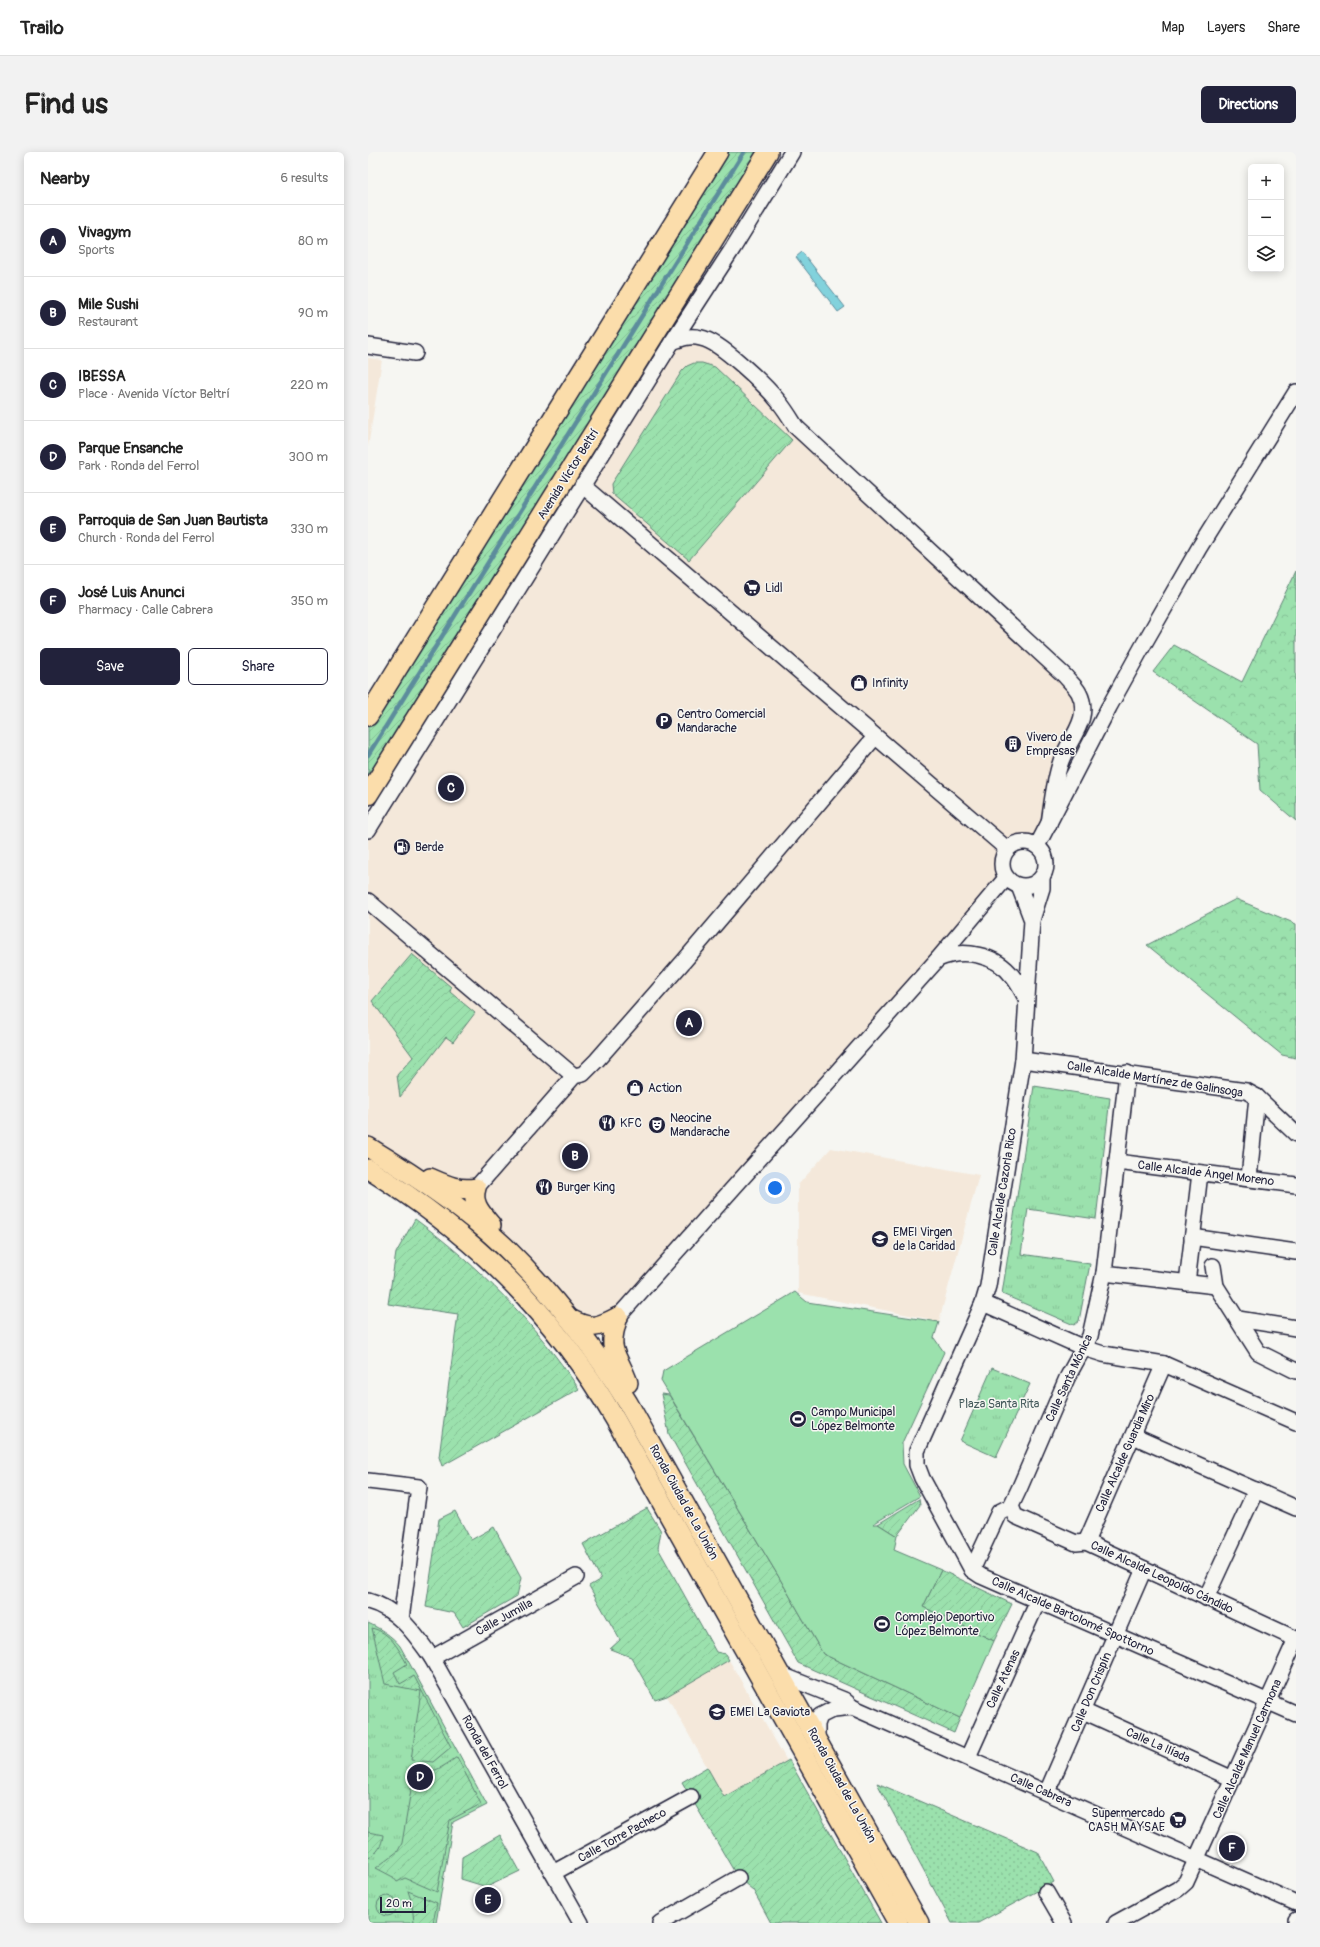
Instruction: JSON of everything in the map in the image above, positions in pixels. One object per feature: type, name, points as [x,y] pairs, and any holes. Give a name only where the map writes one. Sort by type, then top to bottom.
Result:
[{"type":"main road","points":[[368,716],[718,152]]},
{"type":"main road","name":"Avenida Víctor Beltrí","points":[[368,795],[768,152]]},
{"type":"main road","name":"Ronda Ciudad de La Unión","points":[[368,1147],[463,1212],[504,1246],[529,1271],[570,1319],[606,1368],[648,1438],[782,1675],[817,1741],[919,1923]]},
{"type":"main road","points":[[385,1158],[455,1189],[464,1190],[476,1188],[473,1197],[478,1208],[529,1271]]},
{"type":"main road","name":"Ronda Ciudad de La Unión","points":[[368,1169],[432,1213],[489,1259],[522,1291],[578,1360],[619,1425],[898,1923]]},
{"type":"main road","points":[[570,1319],[585,1326],[595,1327],[618,1317]]},
{"type":"main road","points":[[618,1317],[613,1332],[612,1349],[624,1371],[648,1438]]},
{"type":"street","points":[[368,830],[582,485],[733,248],[792,152]]},
{"type":"street","points":[[672,342],[688,337],[702,338],[724,349],[778,401],[796,427],[1059,670],[1079,693],[1083,710],[1080,726],[1062,759],[1055,783],[1049,824]]},
{"type":"street","points":[[368,346],[415,354]]},
{"type":"street","points":[[1037,846],[1109,707],[1145,642],[1199,548],[1296,392]]},
{"type":"street","points":[[582,485],[1007,849]]},
{"type":"street","points":[[476,1188],[574,1076],[583,1074],[592,1065],[706,935],[875,737]]},
{"type":"street","points":[[1025,842],[1037,846],[1045,856],[1046,863],[1042,877],[1042,888],[1032,920],[1002,861],[1007,849],[1017,843],[1025,842]]},
{"type":"street","points":[[1013,882],[1028,886],[1035,884],[1042,877]]},
{"type":"street","points":[[618,1317],[937,960],[1013,882]]},
{"type":"street","points":[[368,901],[574,1076]]},
{"type":"street","name":"Calle Alcalde Cazorla Rico","points":[[972,1570],[922,1478],[917,1465],[917,1450],[983,1303],[988,1286],[1023,1060],[1032,920]]},
{"type":"street","points":[[937,960],[958,953],[987,957],[998,963],[1013,976],[1026,998]]},
{"type":"street","name":"Calle Alcalde Martínez de Galinsoga","points":[[1023,1060],[1127,1073],[1246,1091],[1257,1097],[1296,1134]]},
{"type":"street","name":"Calle Santa Mónica","points":[[972,1570],[1005,1509],[1020,1487],[1067,1378],[1090,1336],[1104,1273],[1127,1073]]},
{"type":"street","points":[[1249,1178],[1257,1097]]},
{"type":"street","name":"Calle Alcalde Ángel Moreno","points":[[1116,1162],[1296,1185]]},
{"type":"street","points":[[1187,1283],[1200,1173]]},
{"type":"street","points":[[1192,1237],[1296,1252]]},
{"type":"street","points":[[1213,1266],[1216,1286],[1258,1352],[1296,1371]]},
{"type":"street","points":[[1104,1273],[1216,1286]]},
{"type":"street","points":[[983,1303],[1084,1348],[1103,1354],[1164,1364],[1296,1422]]},
{"type":"street","points":[[1238,1320],[1296,1328]]},
{"type":"street","name":"Calle Alcalde Guardia Miro","points":[[1086,1542],[1164,1364]]},
{"type":"street","points":[[1133,1436],[1296,1508]]},
{"type":"street","points":[[368,1481],[419,1487],[401,1619]]},
{"type":"street","points":[[1206,1598],[1256,1490]]},
{"type":"street","name":"Calle Alcalde Leopoldo Cándido","points":[[1005,1509],[1015,1516],[1076,1543],[1086,1542],[1296,1639]]},
{"type":"street","name":"Calle Don Crispín","points":[[1047,1792],[1144,1569]]},
{"type":"street","name":"Calle Alcalde Bartolomé Spottorno","points":[[972,1570],[981,1576],[1296,1714]]},
{"type":"street","name":"Calle Jumilla","points":[[432,1658],[576,1577]]},
{"type":"street","name":"Ronda del Ferrol","points":[[368,1601],[375,1603],[401,1619],[412,1630],[432,1658],[581,1923]]},
{"type":"street","name":"Calle Atenas","points":[[968,1757],[1038,1601]]},
{"type":"street","name":"Calle Alcalde Manuel Carmona","points":[[1116,1923],[1178,1889],[1186,1882],[1296,1639]]},
{"type":"street","name":"Calle Cabrera","points":[[782,1675],[844,1700],[852,1707],[1296,1903]]},
{"type":"street","points":[[817,1741],[817,1724],[820,1716],[834,1709],[852,1707]]},
{"type":"street","name":"Calle La Ilíada","points":[[1083,1711],[1233,1779]]},
{"type":"street","name":"Calle Torre Pacheco","points":[[553,1873],[691,1797]]},
{"type":"street","points":[[660,1923],[738,1878]]},
{"type":"street","points":[[1046,1892],[1064,1923]]},
{"type":"shaded area","name":"Centro Comercial Mandarache","points":[[708,340],[1065,676],[1083,710],[1037,845],[1025,842],[1017,843],[1005,854],[1002,861],[1004,874],[618,1317],[585,1326],[464,1190],[368,1147],[368,830],[672,342]]},
{"type":"shaded area","points":[[368,358],[382,360],[368,447]]},
{"type":"shaded area","name":"EMEI Virgen de la Caridad","points":[[831,1148],[979,1175],[939,1321],[798,1293],[798,1185]]},
{"type":"shaded area","name":"EMEI La Gaviota","points":[[729,1660],[787,1761],[724,1797],[667,1696]]},
{"type":"green space","points":[[718,152],[768,152],[368,795],[368,716]]},
{"type":"green space","points":[[694,363],[702,363],[715,367],[792,440],[689,560],[612,494],[611,484],[682,371],[687,366]]},
{"type":"green space","points":[[1296,571],[1296,821],[1260,790],[1257,744],[1153,672],[1174,645],[1242,682]]},
{"type":"green space","points":[[1236,899],[1296,924],[1296,1058],[1282,1055],[1147,945]]},
{"type":"green space","points":[[412,954],[451,987],[450,992],[475,1013],[453,1042],[446,1037],[400,1097],[397,1075],[413,1057],[372,1001]]},
{"type":"green space","points":[[1034,1086],[1110,1098],[1096,1219],[1028,1209],[1021,1254],[1090,1264],[1079,1321],[1074,1325],[1002,1294]]},
{"type":"green space","points":[[415,1219],[462,1256],[484,1276],[544,1341],[579,1389],[442,1466],[439,1457],[458,1314],[388,1304],[396,1253]]},
{"type":"green space","name":"Campo Municipal López Belmonte","points":[[795,1292],[807,1302],[939,1322],[934,1338],[944,1352],[902,1443],[903,1464],[920,1496],[873,1524],[878,1524],[897,1536],[894,1550],[941,1570],[923,1607],[994,1641],[960,1718],[823,1654],[780,1579],[661,1381],[663,1371]]},
{"type":"green space","name":"Plaza Santa Rita","points":[[992,1368],[1030,1384],[996,1457],[960,1441]]},
{"type":"green space","points":[[661,1394],[669,1395],[780,1579],[823,1654],[960,1718],[954,1733],[798,1663],[669,1434]]},
{"type":"green space","points":[[919,1499],[920,1505],[897,1536],[878,1524]]},
{"type":"green space","points":[[647,1508],[661,1531],[658,1548],[716,1652],[725,1654],[729,1660],[667,1696],[655,1700],[631,1657],[610,1649],[620,1640],[589,1586],[601,1579],[583,1544]]},
{"type":"green space","points":[[455,1511],[471,1540],[494,1527],[521,1578],[517,1596],[463,1627],[454,1613],[426,1607],[439,1519]]},
{"type":"green space","points":[[941,1570],[1012,1604],[994,1641],[923,1607]]},
{"type":"green space","points":[[368,1623],[386,1633],[400,1646],[487,1805],[453,1822],[436,1923],[368,1923]]},
{"type":"green space","points":[[372,1628],[384,1633],[397,1647],[407,1664],[394,1672],[400,1684],[414,1676],[451,1747],[433,1762],[411,1760],[421,1691],[385,1684]]},
{"type":"green space","points":[[457,1757],[481,1804],[450,1820],[437,1892],[405,1878],[397,1882],[393,1877],[376,1868],[398,1851],[402,1843],[414,1772],[432,1771]]},
{"type":"green space","points":[[789,1760],[881,1923],[771,1923],[753,1890],[738,1878],[682,1782],[707,1767],[724,1797]]},
{"type":"green space","points":[[877,1783],[1038,1852],[1054,1882],[978,1923],[952,1923]]},
{"type":"green space","points":[[368,1832],[383,1835],[379,1849],[368,1857]]},
{"type":"green space","points":[[500,1835],[520,1871],[487,1887],[461,1879],[462,1857]]},
{"type":"green space","points":[[408,1891],[437,1903],[433,1923],[414,1923],[412,1903]]},
{"type":"green space","points":[[387,1896],[394,1899],[397,1906],[394,1913],[387,1916],[380,1913],[377,1906],[380,1899]]},
{"type":"water","points":[[802,252],[845,307],[838,312],[796,257]]},
{"type":"waterway","points":[[368,755],[744,152]]},
{"type":"place","name":"Lidl","points":[[752,588]]},
{"type":"place","name":"Infinity","points":[[859,683]]},
{"type":"place","name":"Centro Comercial Mandarache","points":[[664,721]]},
{"type":"place","name":"Vivero de Empresas","points":[[1013,744]]},
{"type":"place","name":"IBESSA","points":[[451,788]]},
{"type":"place","name":"Berde","points":[[402,847]]},
{"type":"place","name":"Vivagym","points":[[689,1023]]},
{"type":"place","name":"Action","points":[[635,1088]]},
{"type":"place","name":"KFC","points":[[607,1123]]},
{"type":"place","name":"Neocine Mandarache","points":[[657,1125]]},
{"type":"place","name":"Mile Sushi","points":[[575,1156]]},
{"type":"place","name":"Burger King","points":[[544,1187]]},
{"type":"place","name":"EMEI Virgen de la Caridad","points":[[880,1239]]},
{"type":"place","name":"Campo Municipal López Belmonte","points":[[798,1419]]},
{"type":"place","name":"Complejo Deportivo López Belmonte","points":[[882,1624]]},
{"type":"place","name":"EMEI La Gaviota","points":[[717,1712]]},
{"type":"place","name":"Parque Ensanche","points":[[420,1777]]},
{"type":"place","name":"Supermercado CASH MAYSAE","points":[[1178,1820]]},
{"type":"place","name":"José Luis Anunci","points":[[1232,1848]]},
{"type":"place","name":"Parroquia de San Juan Bautista","points":[[488,1900]]}]
